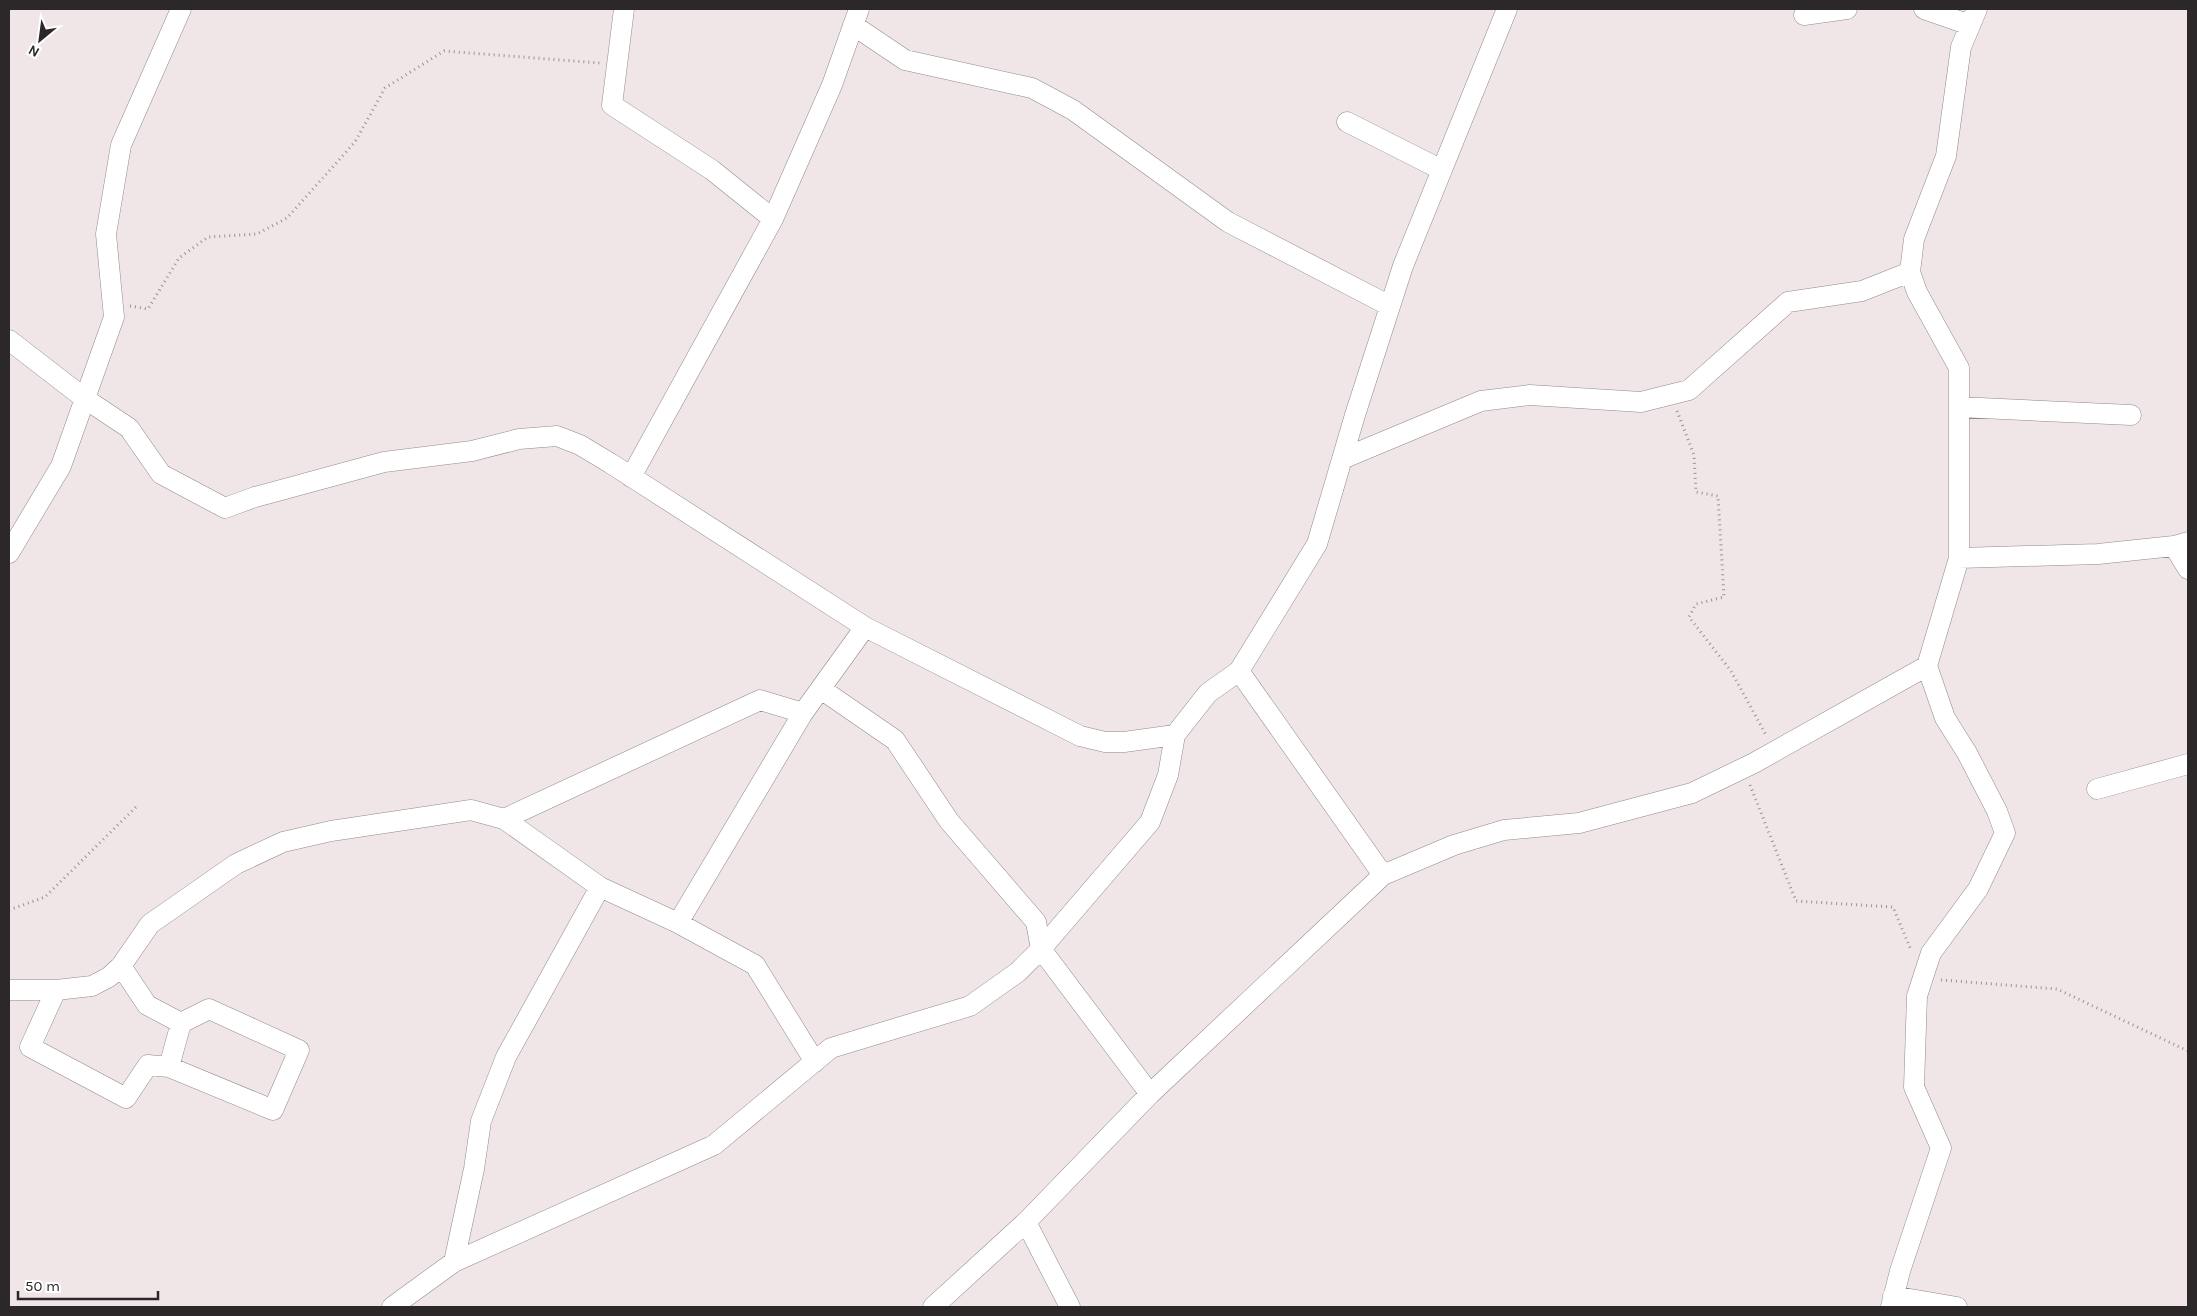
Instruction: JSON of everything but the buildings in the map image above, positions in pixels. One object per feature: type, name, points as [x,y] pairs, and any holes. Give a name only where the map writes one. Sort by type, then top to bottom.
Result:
[{"type":"street","points":[[9,553],[61,466],[114,317],[106,234],[121,145],[181,9]]},
{"type":"street","points":[[624,9],[612,106],[712,170],[773,219]]},
{"type":"street","points":[[392,1307],[454,1262],[714,1145],[831,1048],[970,1006],[1018,972],[1041,949],[1150,822],[1168,775],[1175,735],[1208,693],[1239,671],[1317,544],[1403,266],[1508,9]]},
{"type":"street","points":[[1804,16],[1846,9]]},
{"type":"street","points":[[1924,9],[1973,17],[1961,47],[1946,156],[1914,239],[1910,272],[1917,292],[1959,368],[1959,558],[1927,666],[1945,718],[1972,761],[1997,811],[2005,833],[1978,890],[1931,953],[1917,996],[1914,1087],[1941,1148],[1892,1302],[1957,1307]]},
{"type":"street","points":[[632,477],[773,219],[832,85],[856,17],[905,60],[1032,88],[1073,110],[1228,222],[1390,306]]},
{"type":"street","points":[[1348,122],[1442,170]]},
{"type":"street","points":[[1342,459],[1481,401],[1530,395],[1641,402],[1689,390],[1788,302],[1862,291],[1910,272]]},
{"type":"street","points":[[9,340],[84,398],[129,428],[161,474],[225,508],[255,497],[384,462],[472,451],[519,439],[557,436],[580,445],[632,477],[865,627],[1080,736],[1105,742],[1124,742],[1175,735]]},
{"type":"street","points":[[1959,407],[2131,415]]},
{"type":"street","points":[[1959,558],[2098,554],[2181,544],[2188,570]]},
{"type":"street","points":[[678,923],[803,713],[865,627]]},
{"type":"street","points":[[933,1307],[1026,1222],[1150,1094],[1383,875],[1454,845],[1504,830],[1580,823],[1692,793],[1775,751],[1927,666]]},
{"type":"street","points":[[1239,671],[1383,875]]},
{"type":"street","points":[[822,689],[895,740],[949,821],[1036,922],[1041,949],[1150,1094]]},
{"type":"street","points":[[504,820],[760,700],[803,713]]},
{"type":"street","points":[[2097,789],[2188,764]]},
{"type":"street","points":[[9,990],[56,990],[92,986],[109,978],[121,966],[150,924],[236,864],[283,842],[331,831],[471,810],[504,820],[600,886],[678,923],[755,966],[815,1062]]},
{"type":"street","points":[[454,1262],[474,1169],[481,1120],[506,1057],[600,886]]},
{"type":"street","points":[[121,966],[148,1005],[181,1023]]},
{"type":"street","points":[[56,990],[30,1047],[126,1098],[148,1065],[169,1067],[273,1110],[299,1050],[209,1009],[181,1023],[169,1067]]},
{"type":"street","points":[[1026,1222],[1070,1307]]},
{"type":"path","points":[[112,302],[148,309],[179,258],[208,237],[257,234],[287,218],[355,142],[385,88],[444,51],[617,64]]},
{"type":"path","points":[[1671,394],[1694,455],[1696,492],[1718,496],[1724,597],[1696,604],[1689,618],[1731,671],[1775,751]]},
{"type":"path","points":[[1743,768],[1796,901],[1893,907],[1923,978],[2057,990],[2188,1051]]},
{"type":"path","points":[[9,910],[45,897],[136,807]]}]
